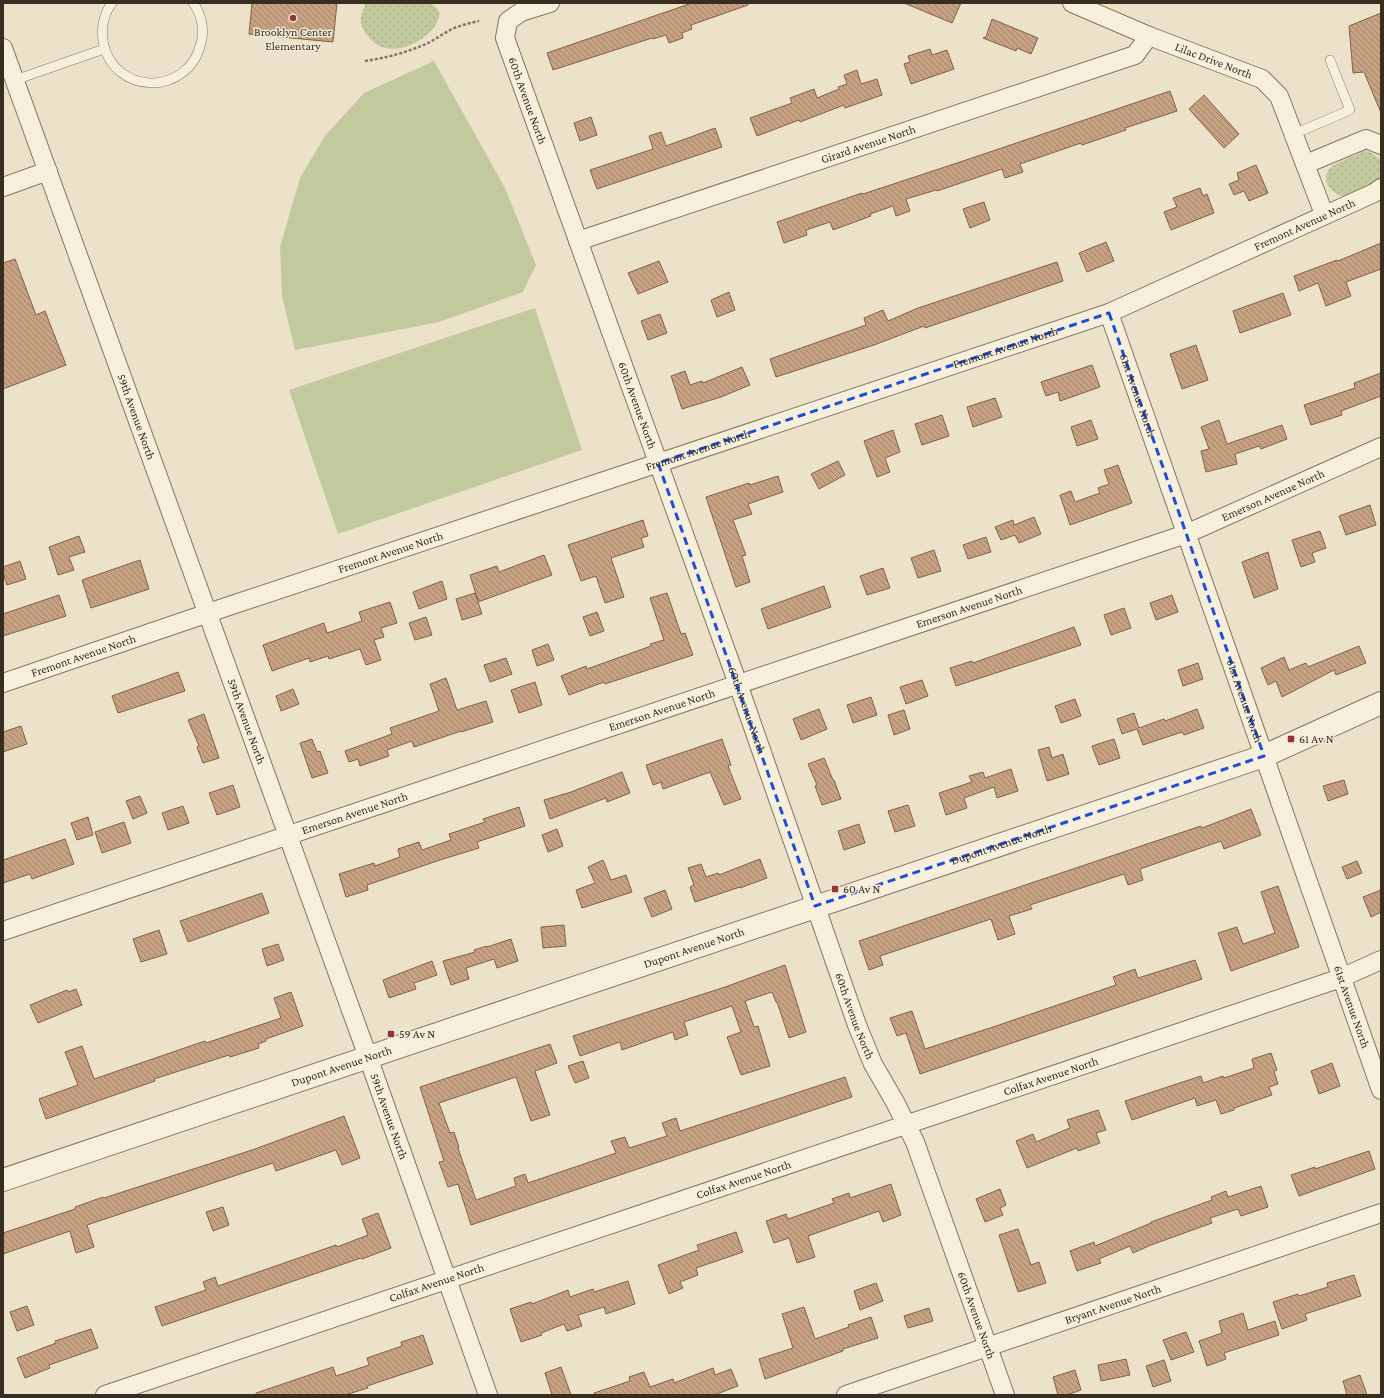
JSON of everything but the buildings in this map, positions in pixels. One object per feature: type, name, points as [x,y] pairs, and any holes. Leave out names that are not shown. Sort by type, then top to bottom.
[{"type":"street","name":"Lilac Drive North","points":[[1072,3],[1149,36],[1262,79],[1279,96],[1324,214]]},
{"type":"street","name":"60th Avenue North","points":[[542,4],[521,12],[508,21],[505,38],[738,684],[857,1025],[871,1057],[907,1125],[1005,1395]]},
{"type":"street","name":"Girard Avenue North","points":[[578,241],[1135,55],[1149,36]]},
{"type":"street","name":"59th Avenue North","points":[[3,49],[368,1057],[488,1395]]},
{"type":"street","points":[[1306,164],[1366,139],[1381,145]]},
{"type":"street","points":[[3,187],[48,171]]},
{"type":"street","name":"Fremont Avenue North","points":[[3,682],[1109,313],[1324,214],[1374,193],[1381,188]]},
{"type":"street","name":"61st Avenue North","points":[[1109,313],[1381,1090]]},
{"type":"street","name":"Emerson Avenue North","points":[[3,931],[1186,534],[1381,447]]},
{"type":"street","name":"Dupont Avenue North","points":[[3,1180],[1264,756],[1381,703]]},
{"type":"street","name":"Colfax Avenue North","points":[[105,1395],[1342,978],[1381,960]]},
{"type":"street","name":"Bryant Avenue North","points":[[846,1395],[1381,1213]]},
{"type":"lane","points":[[112,3],[104,17],[102,33],[104,49],[112,64],[125,76],[141,82],[159,83],[175,78],[189,68],[199,54],[203,37],[201,19],[193,3]]},
{"type":"lane","points":[[15,80],[104,49]]},
{"type":"lane","points":[[1294,134],[1350,110],[1330,60]]},
{"type":"path","points":[[365,61],[402,53],[428,43],[453,29],[479,21]]},
{"type":"highlighted area","points":[[1109,313],[1264,756],[815,906],[658,463]]},
{"type":"green space","points":[[366,3],[431,3],[438,9],[439,17],[435,26],[427,35],[416,42],[403,47],[390,49],[378,45],[363,29],[361,16]]},
{"type":"green space","points":[[434,61],[505,188],[536,265],[523,292],[439,322],[295,350],[282,296],[280,247],[300,178],[325,136],[364,93]]},
{"type":"green space","points":[[1364,151],[1370,152],[1381,160],[1381,181],[1346,197],[1336,194],[1327,183],[1327,173],[1330,168]]},
{"type":"green space","points":[[535,308],[582,450],[338,534],[289,390]]},
{"type":"place","name":"Brooklyn Center Elementary","points":[[293,18]]},
{"type":"place","name":"61 Av N","points":[[1291,739]]},
{"type":"place","name":"60 Av N","points":[[835,889]]},
{"type":"place","name":"59 Av N","points":[[391,1034]]}]
